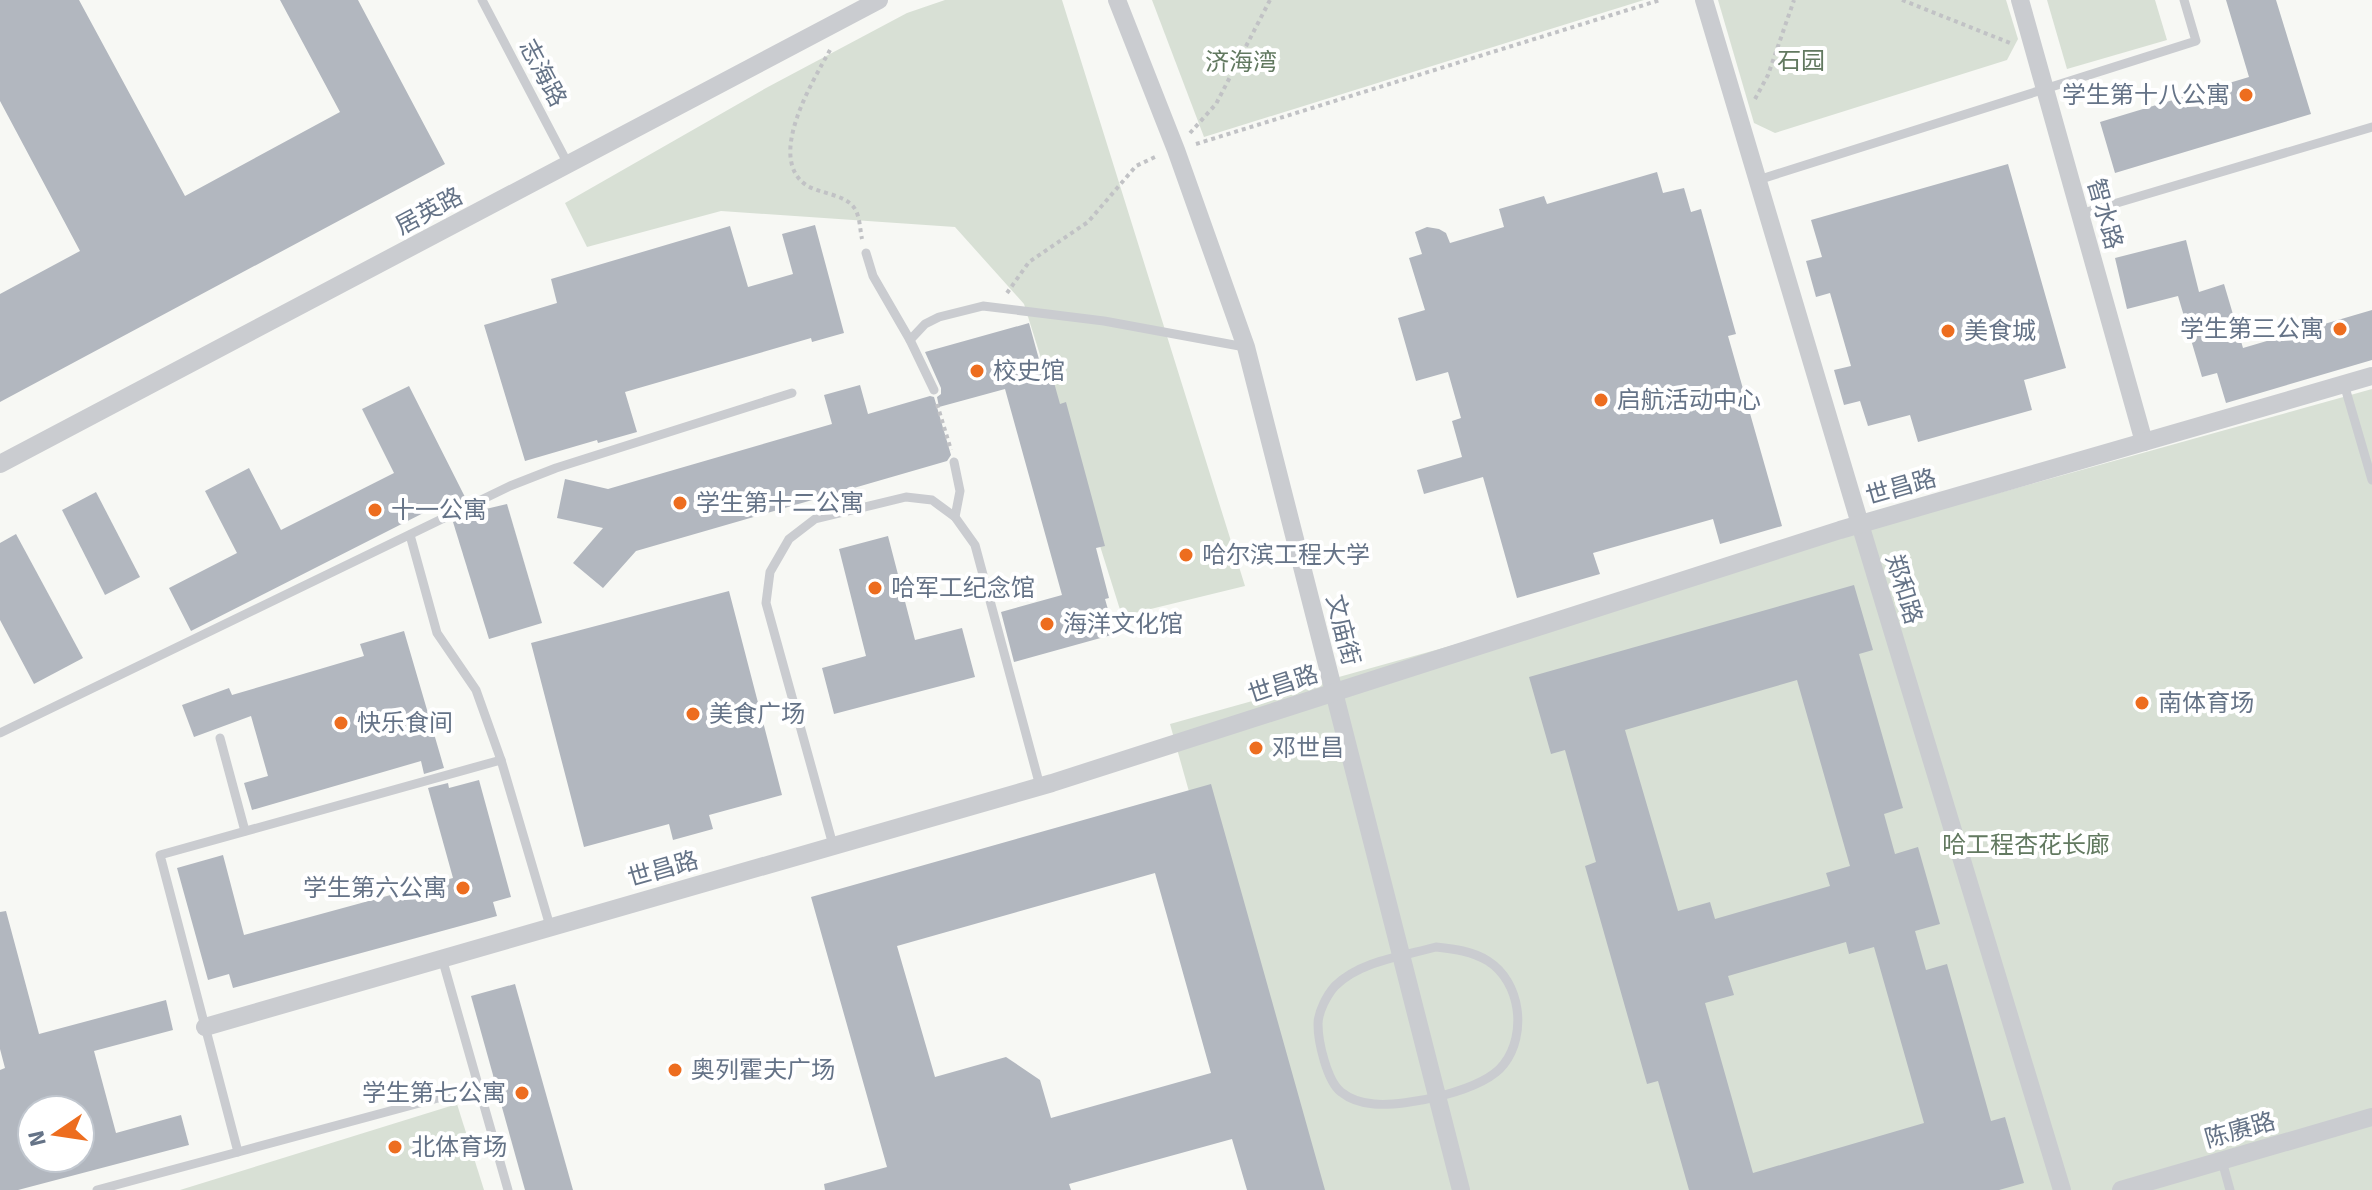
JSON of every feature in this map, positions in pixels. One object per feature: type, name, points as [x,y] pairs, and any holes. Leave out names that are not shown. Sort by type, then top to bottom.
[{"type":"street","name":"居英路","points":[[0,464],[879,0]]},
{"type":"street","name":"文庙街","points":[[1117,0],[1176,150],[1246,347],[1461,1190]]},
{"type":"street","name":"郑和路","points":[[1704,0],[2062,1190]]},
{"type":"street","name":"智水路","points":[[2020,0],[2144,442]]},
{"type":"street","name":"世昌路","points":[[205,1027],[1040,786],[1860,524],[2372,376]]},
{"type":"street","name":"陈赓路","points":[[2121,1190],[2372,1117]]},
{"type":"lane","name":"志海路","points":[[482,0],[568,164]]},
{"type":"lane","points":[[1758,180],[2196,41],[2184,0]]},
{"type":"lane","points":[[2080,214],[2372,127]]},
{"type":"lane","points":[[866,253],[873,276],[910,340],[934,390]]},
{"type":"lane","points":[[910,340],[925,324],[939,317],[983,306],[1104,321],[1246,347]]},
{"type":"lane","points":[[2344,384],[2372,480]]},
{"type":"lane","points":[[0,733],[510,486],[556,468],[792,393]]},
{"type":"lane","points":[[954,462],[960,491],[955,517]]},
{"type":"lane","points":[[833,845],[766,603],[770,572],[789,539],[815,519],[906,497],[932,500],[955,517],[975,545],[1040,786]]},
{"type":"lane","points":[[410,535],[437,633],[476,690],[501,760],[550,926]]},
{"type":"lane","points":[[220,738],[245,831]]},
{"type":"lane","points":[[238,1152],[160,855],[501,760]]},
{"type":"lane","points":[[1436,947],[1463,951],[1488,962],[1504,976],[1515,997],[1518,1023],[1513,1046],[1503,1066],[1469,1087],[1411,1104],[1358,1103],[1339,1091],[1328,1073],[1318,1024],[1322,1007],[1333,988],[1348,974],[1401,956],[1436,947]]},
{"type":"lane","points":[[442,957],[508,1190]]},
{"type":"lane","points":[[97,1190],[479,1087]]},
{"type":"lane","points":[[2222,1161],[2230,1190]]},
{"type":"path","points":[[1176,150],[1216,104],[1270,0]]},
{"type":"path","points":[[1003,307],[1006,295],[1029,262],[1097,215],[1136,166],[1176,150],[1660,0]]},
{"type":"path","points":[[1738,114],[1756,97],[1768,75],[1794,0]]},
{"type":"path","points":[[1902,0],[2035,53]]},
{"type":"path","points":[[847,17],[796,119],[790,140],[791,162],[797,176],[807,186],[849,203],[856,210],[866,253]]},
{"type":"path","points":[[934,390],[954,462]]},
{"type":"green space","points":[[945,0],[1062,0],[1245,586],[1122,616],[1024,304],[955,227],[721,211],[587,247],[565,203],[766,88],[907,13]]},
{"type":"green space","name":"济海湾","points":[[1152,0],[1644,0],[1204,137]]},
{"type":"green space","name":"石园","points":[[1718,0],[2006,0],[2018,39],[2007,60],[1775,133],[1754,123]]},
{"type":"green space","points":[[2047,0],[2155,0],[2167,40],[2067,69]]},
{"type":"green space","name":"哈工程杏花长廊","points":[[2372,389],[2372,1190],[1301,1190],[1170,724]]},
{"type":"green space","name":"北体育场","points":[[457,1104],[484,1190],[180,1190]]},
{"type":"building","points":[[0,0],[79,0],[185,196],[340,112],[280,0],[358,0],[445,164],[0,402],[0,294],[80,251],[0,101]]},
{"type":"building","name":"学生第十八公寓","points":[[2226,0],[2276,0],[2311,114],[2115,173],[2100,122],[2249,77]]},
{"type":"building","name":"美食城","points":[[2008,164],[2066,368],[2024,380],[2032,410],[1918,442],[1910,415],[1868,426],[1860,401],[1844,405],[1834,370],[1851,366],[1830,293],[1816,297],[1806,261],[1822,257],[1811,220]]},
{"type":"building","name":"启航活动中心","points":[[1657,172],[1663,193],[1684,188],[1691,212],[1701,209],[1736,334],[1728,336],[1782,526],[1720,544],[1713,519],[1593,553],[1600,574],[1517,598],[1483,477],[1424,494],[1417,470],[1462,457],[1452,421],[1461,418],[1448,372],[1416,381],[1398,318],[1425,310],[1409,258],[1422,254],[1415,232],[1427,227],[1439,229],[1446,233],[1450,243],[1504,227],[1499,209],[1544,196],[1547,204]]},
{"type":"building","points":[[815,225],[844,333],[812,342],[811,338],[625,392],[637,432],[525,461],[484,325],[557,303],[551,279],[730,226],[748,287],[793,274],[782,234]]},
{"type":"building","name":"学生第三公寓","points":[[2186,240],[2199,292],[2224,284],[2243,348],[2372,310],[2372,360],[2226,403],[2217,373],[2202,377],[2178,296],[2127,309],[2115,258]]},
{"type":"building","points":[[1029,323],[1040,363],[1048,361],[1060,404],[1066,402],[1105,546],[1096,548],[1115,634],[1014,662],[1001,612],[1062,595],[1005,389],[939,407],[937,397],[941,394],[941,388],[925,352]]},
{"type":"building","name":"学生第十二公寓","points":[[860,385],[868,414],[934,397],[951,455],[947,461],[636,551],[603,588],[573,563],[603,528],[557,518],[565,479],[608,489],[832,424],[824,395]]},
{"type":"building","name":"十一公寓","points":[[409,386],[466,499],[449,507],[447,501],[191,631],[169,588],[237,553],[205,491],[249,468],[281,530],[394,473],[362,409]]},
{"type":"building","points":[[96,492],[140,577],[105,595],[62,510]]},
{"type":"building","points":[[507,504],[542,623],[489,639],[453,522],[473,512]]},
{"type":"building","points":[[16,534],[83,658],[34,684],[0,620],[0,543]]},
{"type":"building","name":"哈军工纪念馆","points":[[888,536],[915,640],[962,628],[975,677],[834,714],[822,668],[866,656],[839,549]]},
{"type":"building","points":[[1854,585],[1873,650],[1859,654],[1903,808],[1884,814],[1895,854],[1918,847],[1940,924],[1915,931],[1926,970],[1947,964],[1991,1121],[2005,1117],[2024,1183],[1999,1190],[1689,1190],[1658,1081],[1647,1084],[1585,866],[1596,862],[1565,750],[1551,754],[1529,677]],"holes":[[[1797,680],[1850,866],[1826,873],[1830,886],[1715,919],[1710,902],[1678,911],[1625,730]],[[1846,942],[1849,954],[1874,947],[1924,1123],[1753,1173],[1705,1003],[1734,995],[1728,976]]]},
{"type":"building","name":"美食广场","points":[[729,591],[782,795],[709,815],[713,829],[673,840],[669,824],[584,847],[531,643]]},
{"type":"building","name":"快乐食间","points":[[404,631],[444,768],[424,774],[421,761],[252,810],[244,783],[268,776],[251,716],[194,737],[182,705],[229,688],[232,695],[364,656],[360,644]]},
{"type":"building","name":"学生第六公寓","points":[[479,780],[511,897],[493,902],[497,916],[233,988],[229,974],[208,980],[177,868],[223,855],[244,935],[453,878],[428,788],[448,783],[449,788]]},
{"type":"building","points":[[1211,784],[1325,1190],[1247,1190],[1232,1139],[1069,1184],[1071,1190],[825,1190],[824,1184],[887,1167],[811,897]],"holes":[[[1155,873],[1211,1073],[1051,1118],[1040,1080],[1006,1057],[935,1077],[897,946]]]},
{"type":"building","points":[[6,911],[39,1034],[166,1000],[173,1030],[94,1051],[116,1133],[181,1115],[189,1145],[96,1169],[96,1094],[16,1094],[16,1174],[79,1174],[18,1190],[0,1190],[0,1070],[5,1068],[0,1049],[0,912]]},
{"type":"building","name":"学生第七公寓","points":[[515,984],[573,1190],[525,1190],[471,996]]},
{"type":"place","name":"学生第十八公寓","points":[[2246,95]]},
{"type":"place","name":"学生第三公寓","points":[[2340,329]]},
{"type":"place","name":"美食城","points":[[1948,331]]},
{"type":"place","name":"校史馆","points":[[977,371]]},
{"type":"place","name":"启航活动中心","points":[[1601,400]]},
{"type":"place","name":"学生第十二公寓","points":[[680,503]]},
{"type":"place","name":"十一公寓","points":[[375,510]]},
{"type":"place","name":"哈尔滨工程大学","points":[[1186,555]]},
{"type":"place","name":"哈军工纪念馆","points":[[875,588]]},
{"type":"place","name":"海洋文化馆","points":[[1047,624]]},
{"type":"place","name":"南体育场","points":[[2142,703]]},
{"type":"place","name":"美食广场","points":[[693,714]]},
{"type":"place","name":"快乐食间","points":[[341,723]]},
{"type":"place","name":"邓世昌","points":[[1256,748]]},
{"type":"place","name":"学生第六公寓","points":[[463,888]]},
{"type":"place","name":"奥列霍夫广场","points":[[675,1070]]},
{"type":"place","name":"学生第七公寓","points":[[522,1093]]},
{"type":"place","name":"北体育场","points":[[395,1147]]}]
